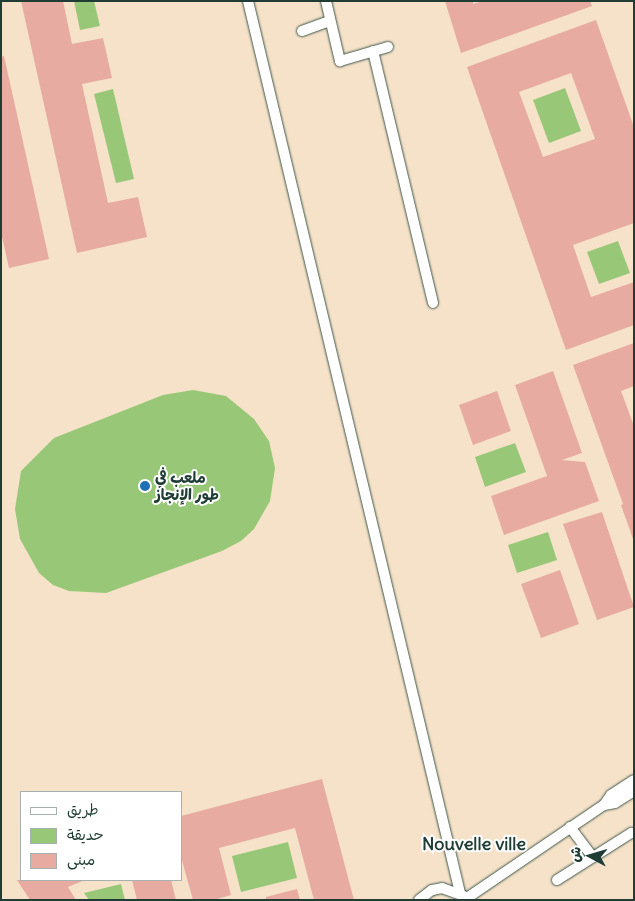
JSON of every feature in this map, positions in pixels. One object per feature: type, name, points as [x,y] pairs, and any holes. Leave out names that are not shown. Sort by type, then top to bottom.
[{"type":"street","points":[[248,1],[465,897]]},
{"type":"street","points":[[326,1],[340,62],[388,47]]},
{"type":"street","points":[[302,31],[330,21]]},
{"type":"street","points":[[373,52],[433,303]]},
{"type":"street","points":[[465,897],[604,805],[611,795],[634,780]]},
{"type":"street","points":[[604,805],[615,803],[634,791]]},
{"type":"street","points":[[570,827],[593,857]]},
{"type":"street","points":[[557,880],[631,833]]},
{"type":"street","points":[[419,900],[432,890],[442,888],[465,897]]},
{"type":"green space","points":[[74,1],[94,1],[100,26],[80,30]]},
{"type":"green space","points":[[565,88],[581,131],[549,143],[533,100]]},
{"type":"green space","points":[[113,89],[134,179],[116,183],[94,94]]},
{"type":"green space","points":[[618,241],[630,273],[599,284],[587,252]]},
{"type":"green space","name":"ملعب في طور الإنجاز","points":[[193,390],[226,396],[254,419],[269,441],[275,468],[270,501],[254,529],[241,541],[222,551],[106,593],[69,591],[53,585],[39,573],[20,539],[15,509],[21,471],[54,438],[163,395]]},
{"type":"green space","points":[[515,443],[526,472],[485,487],[475,457]]},
{"type":"green space","points":[[548,532],[557,560],[517,573],[508,545]]},
{"type":"green space","points":[[288,842],[297,878],[241,892],[232,856]]},
{"type":"green space","points":[[121,884],[125,900],[89,900],[84,893]]},
{"type":"building","points":[[21,1],[63,1],[72,44],[103,38],[112,78],[82,84],[108,203],[138,197],[147,237],[77,253]]},
{"type":"building","points":[[445,1],[473,1],[473,4],[483,1],[590,1],[592,6],[461,53]]},
{"type":"building","points":[[596,20],[634,127],[634,223],[573,245],[591,297],[634,282],[634,325],[566,350],[467,67]],"holes":[[[571,73],[595,139],[543,157],[519,92]]]},
{"type":"building","points":[[4,56],[49,259],[9,268],[1,232],[1,57]]},
{"type":"building","points":[[634,343],[634,386],[621,391],[634,426],[633,539],[621,505],[623,504],[573,365]]},
{"type":"building","points":[[553,371],[582,453],[562,460],[585,462],[599,501],[504,535],[491,496],[547,476],[515,385]]},
{"type":"building","points":[[497,391],[511,431],[473,445],[459,405]]},
{"type":"building","points":[[602,512],[634,607],[597,620],[563,524]]},
{"type":"building","points":[[560,570],[579,624],[541,638],[521,584]]},
{"type":"building","points":[[322,779],[354,900],[314,900],[295,828],[219,848],[231,895],[214,900],[193,900],[182,861],[182,816]]},
{"type":"building","points":[[17,880],[83,881],[68,887],[76,900],[30,900]]},
{"type":"building","points":[[132,881],[171,881],[176,900],[137,900]]},
{"type":"building","points":[[297,889],[300,900],[266,900],[266,897]]},
{"type":"place","name":"ملعب في طور الإنجاز","points":[[145,486]]},
{"type":"district","name":"Nouvelle ville","points":[[474,844]]}]
